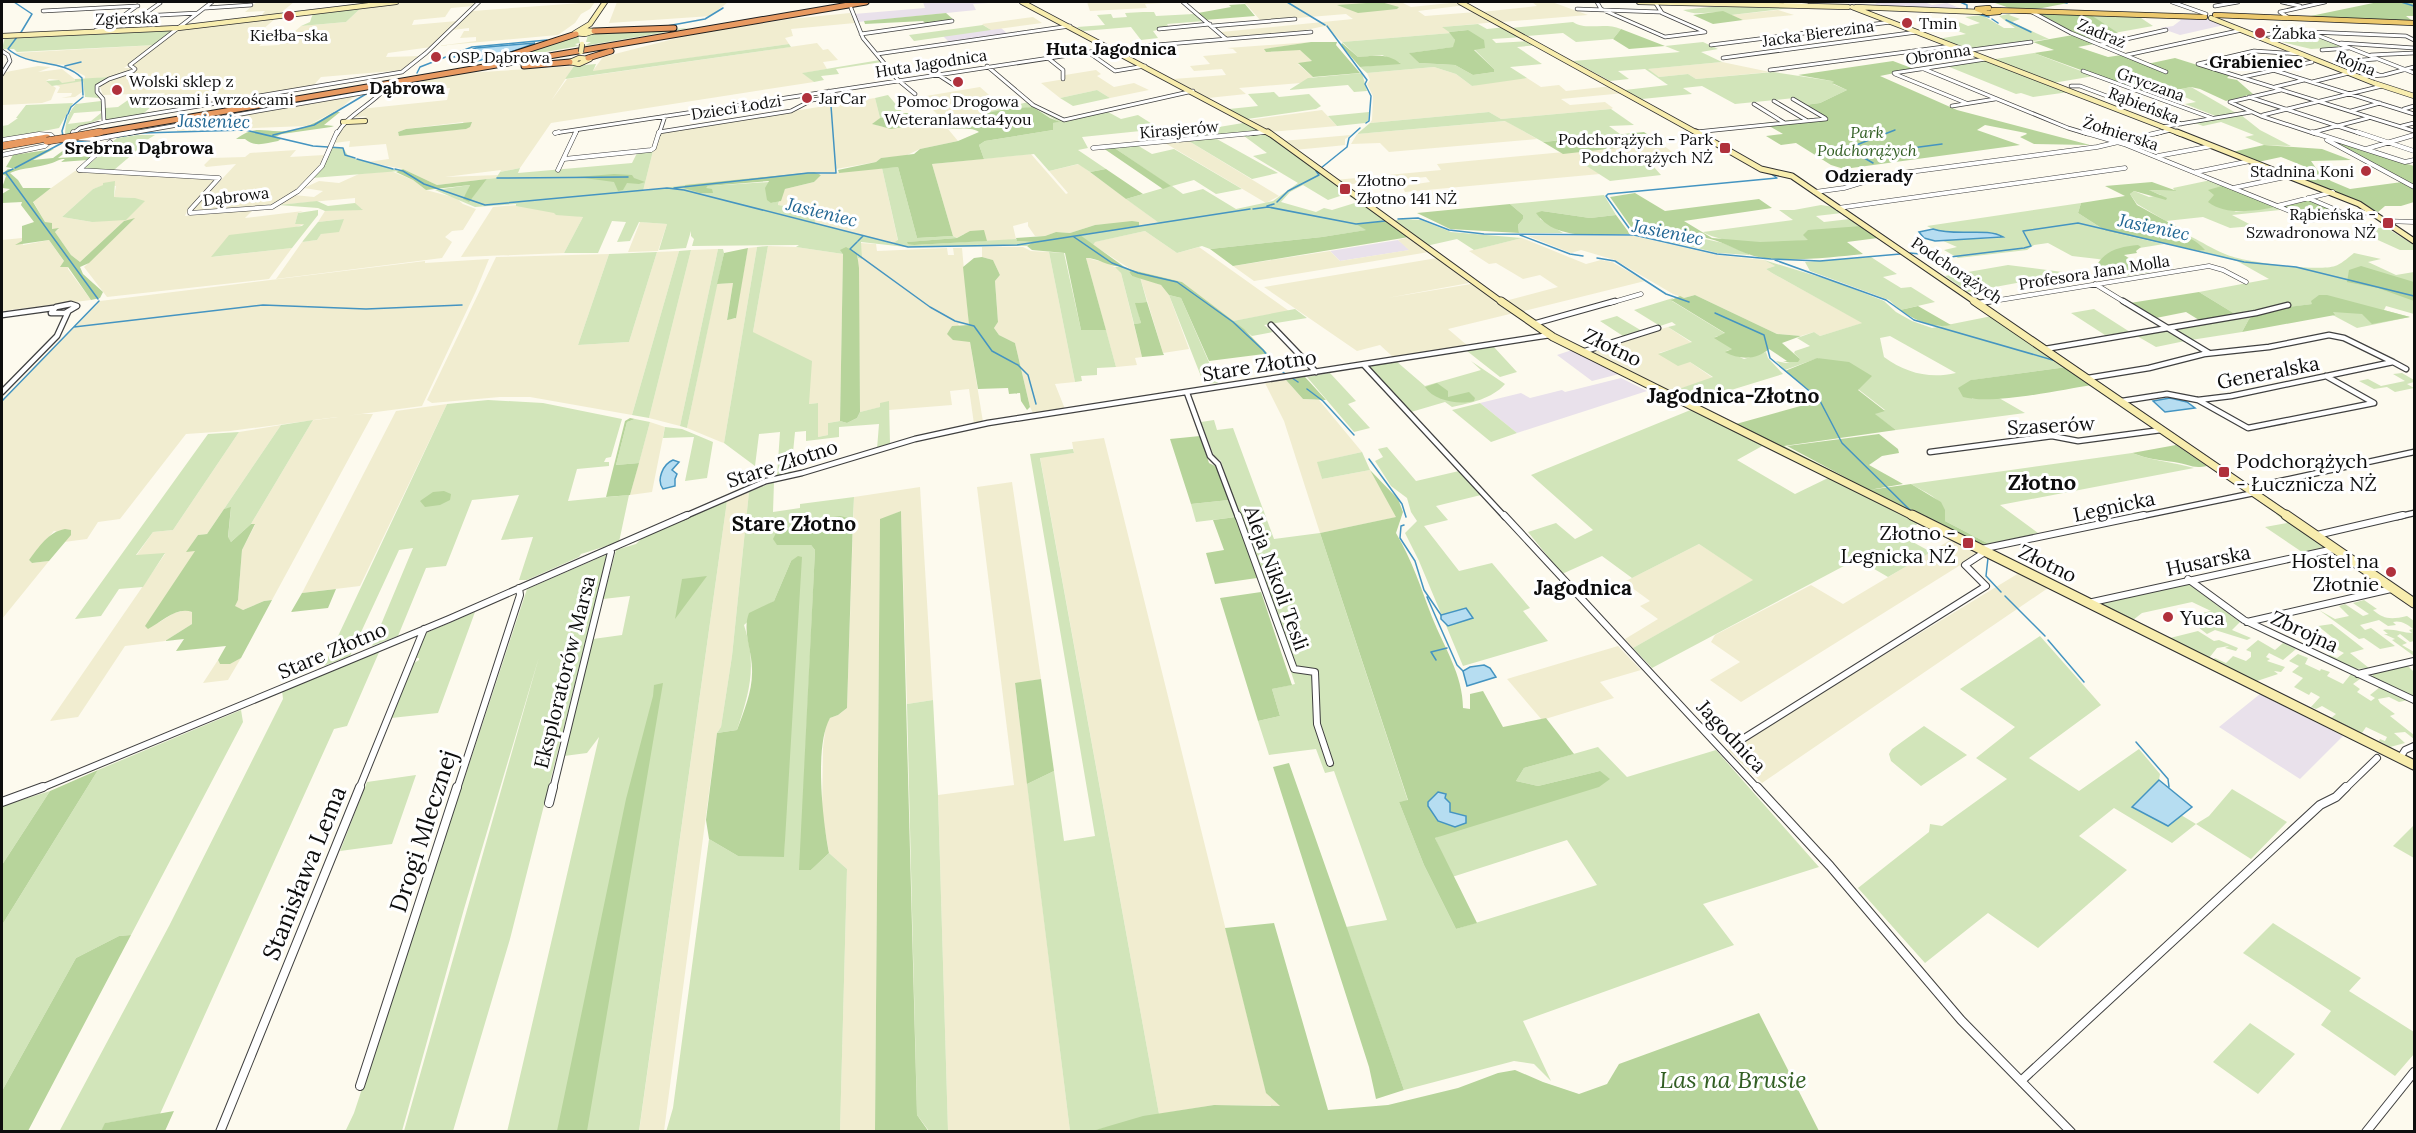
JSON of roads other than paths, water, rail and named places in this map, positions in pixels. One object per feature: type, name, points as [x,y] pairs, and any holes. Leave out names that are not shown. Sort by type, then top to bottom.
[{"type":"highway","points":[[2,148],[851,2]]},
{"type":"highway","points":[[78,134],[866,2]]},
{"type":"highway","points":[[453,69],[585,33],[724,23]]},
{"type":"highway","points":[[582,56],[704,29]]},
{"type":"highway","points":[[429,76],[570,62]]},
{"type":"main road","points":[[1977,7],[2032,12],[2203,15],[2415,23]]},
{"type":"main road","points":[[1977,7],[1992,10]]},
{"type":"street","points":[[104,122],[103,99],[97,92],[97,86],[135,69],[130,65],[212,2]]},
{"type":"street","name":"Zgierska","points":[[2,36],[178,28],[396,2]]},
{"type":"street","points":[[385,89],[96,139],[72,138],[72,133],[76,130],[104,122],[402,72],[479,2]]},
{"type":"street","points":[[582,56],[585,33],[605,2]]},
{"type":"street","name":"Złotno","points":[[1022,2],[1268,132],[1550,335],[1982,552],[2415,765]]},
{"type":"street","points":[[1183,2],[1226,39]]},
{"type":"street","name":"Podchorążych","points":[[1460,2],[1761,170],[1786,173],[2415,603]]},
{"type":"street","points":[[1577,9],[1604,10],[1660,12],[1705,32],[1663,36],[1604,10],[1597,2]]},
{"type":"street","points":[[1639,2],[1963,10],[1977,7]]},
{"type":"street","points":[[1655,2],[1660,12]]},
{"type":"street","points":[[1785,5],[1807,2]]},
{"type":"street","points":[[1837,2],[1851,6]]},
{"type":"street","points":[[2174,2],[2183,2]]},
{"type":"street","points":[[2174,2],[2203,15]]},
{"type":"street","points":[[2215,6],[2238,2]]},
{"type":"street","points":[[2282,2],[2301,6]]},
{"type":"street","points":[[2292,20],[2280,12],[2325,2]]},
{"type":"street","points":[[142,16],[160,3]]},
{"type":"street","points":[[43,12],[139,5],[104,29],[68,31]]},
{"type":"street","points":[[204,8],[251,5]]},
{"type":"street","name":"Rąbieńska","points":[[1851,6],[2334,192],[2415,240]]},
{"type":"street","points":[[851,8],[861,34],[898,80],[915,94]]},
{"type":"street","name":"Zadraż","points":[[2032,12],[2061,28],[2166,72]]},
{"type":"street","points":[[122,17],[198,13]]},
{"type":"street","name":"Rojna","points":[[2216,17],[2349,74],[2415,96]]},
{"type":"street","points":[[1159,29],[1295,19]]},
{"type":"street","points":[[861,34],[952,21]]},
{"type":"street","points":[[1711,45],[1891,22]]},
{"type":"street","points":[[877,54],[1070,26]]},
{"type":"street","points":[[2100,45],[2166,30]]},
{"type":"street","points":[[2125,56],[2242,30]]},
{"type":"street","name":"Huta Jagodnica","points":[[555,133],[1111,48],[1311,32]]},
{"type":"street","name":"Jacka Bierezina","points":[[1723,58],[1917,32]]},
{"type":"street","points":[[2255,35],[2310,32],[2415,38]]},
{"type":"street","points":[[2310,32],[2415,73]]},
{"type":"street","points":[[1964,51],[2031,42]]},
{"type":"street","points":[[2336,42],[2415,48]]},
{"type":"street","points":[[1770,70],[1951,45]]},
{"type":"street","points":[[2322,50],[2350,48]]},
{"type":"street","points":[[2,51],[10,61],[2,74]]},
{"type":"street","points":[[2301,54],[2253,51],[2199,64],[2415,133]]},
{"type":"street","points":[[1088,52],[1114,71],[1145,66]]},
{"type":"street","points":[[2370,56],[2415,53]]},
{"type":"street","points":[[570,62],[582,56]]},
{"type":"street","points":[[570,62],[583,63],[590,60],[582,56]]},
{"type":"street","points":[[1048,58],[1063,70],[1063,79]]},
{"type":"street","name":"Obronna","points":[[1966,103],[1894,73],[1986,59]]},
{"type":"street","points":[[2379,59],[2348,61],[2380,75]]},
{"type":"street","points":[[2241,77],[2312,62]]},
{"type":"street","points":[[987,66],[1030,102],[1053,117],[1065,120],[1193,91]]},
{"type":"street","points":[[2358,77],[2380,75],[2415,67]]},
{"type":"street","name":"Żołnierska","points":[[1924,69],[2068,128],[2117,141],[2312,220],[2342,212]]},
{"type":"street","points":[[2273,70],[2415,114]]},
{"type":"street","name":"Gryczana","points":[[2083,71],[2211,118]]},
{"type":"street","points":[[937,74],[954,85]]},
{"type":"street","points":[[2311,82],[2349,74]]},
{"type":"street","points":[[2274,87],[2305,80]]},
{"type":"street","points":[[2071,86],[2080,86],[2181,124]]},
{"type":"street","points":[[2261,116],[2382,86]]},
{"type":"street","name":"Dąbrowa","points":[[110,142],[79,170],[219,178],[190,210],[190,213],[272,207],[305,186],[322,166],[343,122],[378,97],[385,89]]},
{"type":"street","points":[[2281,90],[2230,102],[2261,116],[2405,162],[2415,160]]},
{"type":"street","name":"Dzieci Łodzi","points":[[659,132],[791,111],[812,100],[838,96],[829,91]]},
{"type":"street","points":[[2249,97],[2415,151]]},
{"type":"street","points":[[1952,106],[1996,98]]},
{"type":"street","points":[[1696,132],[1826,119],[1793,99]]},
{"type":"street","points":[[1774,101],[1806,121]]},
{"type":"street","points":[[2350,111],[2381,103]]},
{"type":"street","points":[[1754,104],[1784,123]]},
{"type":"street","points":[[2402,110],[2415,106]]},
{"type":"street","points":[[2162,127],[2253,112]]},
{"type":"street","points":[[564,159],[651,150],[654,148],[665,116]]},
{"type":"street","points":[[2312,132],[2369,117]]},
{"type":"street","points":[[343,122],[365,121]]},
{"type":"street","points":[[2399,127],[2415,123]]},
{"type":"street","points":[[558,170],[577,130]]},
{"type":"street","points":[[1815,192],[1844,188],[1891,174],[2097,147],[2171,130]]},
{"type":"street","name":"Kirasjerów","points":[[1093,148],[1268,132]]},
{"type":"street","points":[[2365,149],[2415,133]]},
{"type":"street","points":[[2,140],[43,134],[54,138],[51,143],[40,148],[2,155]]},
{"type":"street","points":[[2325,136],[2337,146],[2415,188]]},
{"type":"street","points":[[2156,157],[2212,146]]},
{"type":"street","points":[[2194,172],[2250,160]]},
{"type":"street","points":[[1838,208],[2125,168]]},
{"type":"street","points":[[2233,188],[2290,176]]},
{"type":"street","points":[[2277,207],[2334,192]]},
{"type":"street","points":[[2308,198],[2342,212],[2372,213]]},
{"type":"street","points":[[2385,221],[2415,222]]},
{"type":"street","name":"Profesora Jana Molla","points":[[1979,303],[2209,266],[2223,270],[2246,282]]},
{"type":"street","points":[[2095,284],[2209,353]]},
{"type":"street","points":[[1533,324],[1641,294]]},
{"type":"street","points":[[2,315],[68,304],[76,305],[74,309],[61,315],[36,311]]},
{"type":"street","points":[[2045,349],[2283,308],[2288,305]]},
{"type":"street","points":[[51,312],[56,307]]},
{"type":"street","points":[[2,392],[61,332],[61,315]]},
{"type":"street","points":[[1271,325],[1316,372]]},
{"type":"street","points":[[1582,352],[1658,328]]},
{"type":"street","name":"Stare Złotno","points":[[2,802],[64,780],[424,629],[761,483],[902,443],[988,423],[1550,335]]},
{"type":"street","points":[[2088,378],[2209,353],[2269,347],[2330,335],[2344,338],[2406,369]]},
{"type":"street","name":"Generalska","points":[[2122,401],[2167,394],[2198,400],[2231,396],[2392,362]]},
{"type":"street","name":"Jagodnica","points":[[1365,365],[1830,866],[1961,1020],[2071,1131]]},
{"type":"street","points":[[2198,400],[2248,428],[2374,403],[2326,376]]},
{"type":"street","name":"Aleja Nikoli Tesli","points":[[1187,393],[1210,456],[1218,464],[1222,473],[1294,669],[1315,672],[1317,724],[1330,763]]},
{"type":"street","name":"Szaserów","points":[[1930,452],[2052,436],[2079,441],[2162,430]]},
{"type":"street","name":"Legnicka","points":[[1982,552],[2415,452]]},
{"type":"street","points":[[2316,536],[2415,513]]},
{"type":"street","name":"Husarska","points":[[2088,603],[2335,548]]},
{"type":"street","name":"Eksploratorów Marsa","points":[[549,803],[609,562],[611,552],[609,549]]},
{"type":"street","points":[[1732,745],[1986,586],[1983,579],[1969,572],[1965,565],[1982,552]]},
{"type":"street","name":"Zbrojna","points":[[2188,579],[2247,622],[2415,700]]},
{"type":"street","name":"Drogi Mlecznej","points":[[360,1086],[520,595],[519,588]]},
{"type":"street","points":[[2247,622],[2393,588]]},
{"type":"street","name":"Stanisława Lema","points":[[220,1131],[424,629]]},
{"type":"street","points":[[2358,674],[2415,661]]},
{"type":"street","points":[[2400,758],[2405,750],[2415,747]]},
{"type":"street","points":[[2022,1080],[2320,805],[2336,797],[2378,758]]},
{"type":"street","points":[[2366,1131],[2415,1072]]},
{"type":"water","points":[[535,43],[481,60],[453,62],[474,56],[453,57],[476,48]]},
{"type":"water","points":[[1933,229],[1988,233],[2003,237],[1935,241],[1924,238],[1919,232]]},
{"type":"water","points":[[2170,398],[2187,402],[2195,408],[2165,412],[2153,401]]},
{"type":"water","points":[[673,460],[679,462],[672,470],[677,474],[675,486],[663,489],[660,477],[666,465]]},
{"type":"water","points":[[1466,608],[1473,618],[1448,626],[1441,619],[1441,615]]},
{"type":"water","points":[[1484,665],[1490,668],[1496,677],[1467,686],[1463,671],[1470,667]]},
{"type":"water","points":[[2159,780],[2192,807],[2168,826],[2132,807]]},
{"type":"water","points":[[1438,792],[1446,794],[1445,798],[1450,803],[1450,812],[1466,816],[1466,823],[1455,827],[1438,821],[1428,806],[1428,802]]},
{"type":"waterway","name":"Jasieniec","points":[[14,2],[32,14],[20,34]]},
{"type":"waterway","points":[[1287,2],[1325,25]]},
{"type":"waterway","points":[[1960,2],[1967,5],[1967,9]]},
{"type":"waterway","points":[[2063,2],[2067,3]]},
{"type":"waterway","points":[[2401,2],[2414,6]]},
{"type":"waterway","points":[[667,26],[705,19],[723,8]]},
{"type":"waterway","points":[[1978,14],[1989,17]]},
{"type":"waterway","points":[[1992,19],[1998,23]]},
{"type":"waterway","points":[[2006,20],[2031,32]]},
{"type":"waterway","points":[[1327,26],[1367,80],[1365,84],[1371,96],[1369,121],[1366,123]]},
{"type":"waterway","name":"Jasieniec","points":[[17,37],[8,49],[17,55],[65,68],[82,78]]},
{"type":"waterway","points":[[459,52],[472,47],[547,40]]},
{"type":"waterway","points":[[417,73],[420,67],[456,53]]},
{"type":"waterway","points":[[65,66],[81,62]]},
{"type":"waterway","name":"Jasieniec","points":[[82,79],[83,95]]},
{"type":"waterway","points":[[388,90],[409,86],[420,80]]},
{"type":"waterway","points":[[273,135],[314,125],[366,94]]},
{"type":"waterway","name":"Jasieniec","points":[[68,114],[71,107],[83,97]]},
{"type":"waterway","points":[[674,188],[808,173],[836,173],[831,106]]},
{"type":"waterway","name":"Jasieniec","points":[[63,136],[62,131],[67,115]]},
{"type":"waterway","points":[[1321,168],[1347,147],[1349,138],[1360,128]]},
{"type":"waterway","name":"Jasieniec","points":[[117,137],[142,133],[245,130],[313,146],[343,148],[345,155],[355,158]]},
{"type":"waterway","points":[[1857,154],[1846,149],[1895,130]]},
{"type":"waterway","name":"Jasieniec","points":[[63,141],[63,143],[95,140]]},
{"type":"waterway","points":[[15,168],[62,143]]},
{"type":"waterway","points":[[1873,163],[1859,155],[1942,144]]},
{"type":"waterway","name":"Jasieniec","points":[[357,159],[393,169]]},
{"type":"waterway","points":[[2,174],[13,169]]},
{"type":"waterway","name":"Jasieniec","points":[[395,169],[403,171],[424,184],[485,205],[667,188],[684,190],[908,247],[1017,245],[1250,209]]},
{"type":"waterway","points":[[1277,202],[1288,191],[1319,175],[1316,171]]},
{"type":"waterway","points":[[6,173],[98,299]]},
{"type":"waterway","points":[[1634,235],[1606,196],[1608,194],[1777,178],[1770,173]]},
{"type":"waterway","points":[[497,178],[628,177]]},
{"type":"waterway","name":"Jasieniec","points":[[1267,206],[1274,204]]},
{"type":"waterway","name":"Jasieniec","points":[[1253,209],[1268,207],[1356,224],[1385,221]]},
{"type":"waterway","name":"Jasieniec","points":[[1398,219],[1418,218],[1449,230],[1484,234],[1634,235]]},
{"type":"waterway","name":"Jasieniec","points":[[1910,253],[1950,257],[2024,248],[2031,246],[2023,231],[2078,223],[2244,262],[2296,267],[2414,296]]},
{"type":"waterway","points":[[1520,235],[1570,254],[1583,256]]},
{"type":"waterway","name":"Jasieniec","points":[[1634,235],[1717,254],[1771,259],[1820,261],[1900,254]]},
{"type":"waterway","name":"Jasieniec","points":[[858,241],[863,236]]},
{"type":"waterway","points":[[1074,237],[1112,263],[1138,273],[1177,282],[1233,322],[1263,350],[1276,367],[1287,375]]},
{"type":"waterway","points":[[857,242],[850,249],[930,307],[955,321],[974,326],[992,351],[1018,365],[1028,375],[1036,404]]},
{"type":"waterway","points":[[1597,258],[1615,261],[1666,294],[1689,302]]},
{"type":"waterway","points":[[1775,260],[1886,300],[1914,320],[2056,361]]},
{"type":"waterway","points":[[2,401],[99,301]]},
{"type":"waterway","points":[[74,327],[263,305],[366,309],[462,305]]},
{"type":"waterway","points":[[1715,313],[1764,335],[1770,358],[1819,399],[1842,443],[1912,512]]},
{"type":"waterway","points":[[1292,378],[1298,382]]},
{"type":"waterway","points":[[1307,389],[1323,401],[1354,435]]},
{"type":"waterway","points":[[1369,459],[1402,504],[1406,517]]},
{"type":"waterway","points":[[1404,525],[1401,526],[1400,538],[1415,561],[1424,590],[1441,615]]},
{"type":"waterway","points":[[1988,558],[1986,576],[2001,592]]},
{"type":"waterway","points":[[2005,596],[2045,636]]},
{"type":"waterway","points":[[1427,597],[1457,665],[1463,671]]},
{"type":"waterway","points":[[2048,640],[2084,682]]},
{"type":"waterway","points":[[1436,660],[1431,652],[1447,648]]},
{"type":"waterway","points":[[2136,742],[2168,779],[2169,787]]},
{"type":"place","name":"Kiełba-ska","points":[[289,16]]},
{"type":"place","name":"Tmin","points":[[1907,23]]},
{"type":"place","name":"Żabka","points":[[2260,33]]},
{"type":"place","name":"OSP Dąbrowa","points":[[436,57]]},
{"type":"place","name":"Pomoc Drogowa Weteranlaweta4you","points":[[958,82]]},
{"type":"place","name":"Wolski sklep z wrzosami i wrzoścami","points":[[117,90]]},
{"type":"place","name":"JarCar","points":[[807,98]]},
{"type":"place","name":"Podchorążych - Park Podchorążych NŻ","points":[[1725,148]]},
{"type":"place","name":"Stadnina Koni","points":[[2366,171]]},
{"type":"place","name":"Złotno - Złotno 141 NŻ","points":[[1345,189]]},
{"type":"place","name":"Rąbieńska - Szwadronowa NŻ","points":[[2388,223]]},
{"type":"place","name":"Podchorążych - Łucznicza NŻ","points":[[2224,472]]},
{"type":"place","name":"Złotno - Legnicka NŻ","points":[[1968,543]]},
{"type":"place","name":"Hostel na Złotnie","points":[[2391,572]]},
{"type":"place","name":"Yuca","points":[[2168,617]]},
{"type":"district","name":"Huta Jagodnica","points":[[1111,48]]},
{"type":"district","name":"Grabieniec","points":[[2256,61]]},
{"type":"district","name":"Dąbrowa","points":[[407,87]]},
{"type":"district","name":"Srebrna Dąbrowa","points":[[139,147]]},
{"type":"district","name":"Odzierady","points":[[1869,175]]},
{"type":"district","name":"Jagodnica-Złotno","points":[[1733,395]]},
{"type":"district","name":"Złotno","points":[[2042,482]]},
{"type":"district","name":"Stare Złotno","points":[[794,523]]},
{"type":"district","name":"Jagodnica","points":[[1583,587]]},
{"type":"park label","name":"Park Podchorążych","points":[[1867,141]]},
{"type":"park label","name":"Las na Brusie","points":[[1733,1079]]}]
